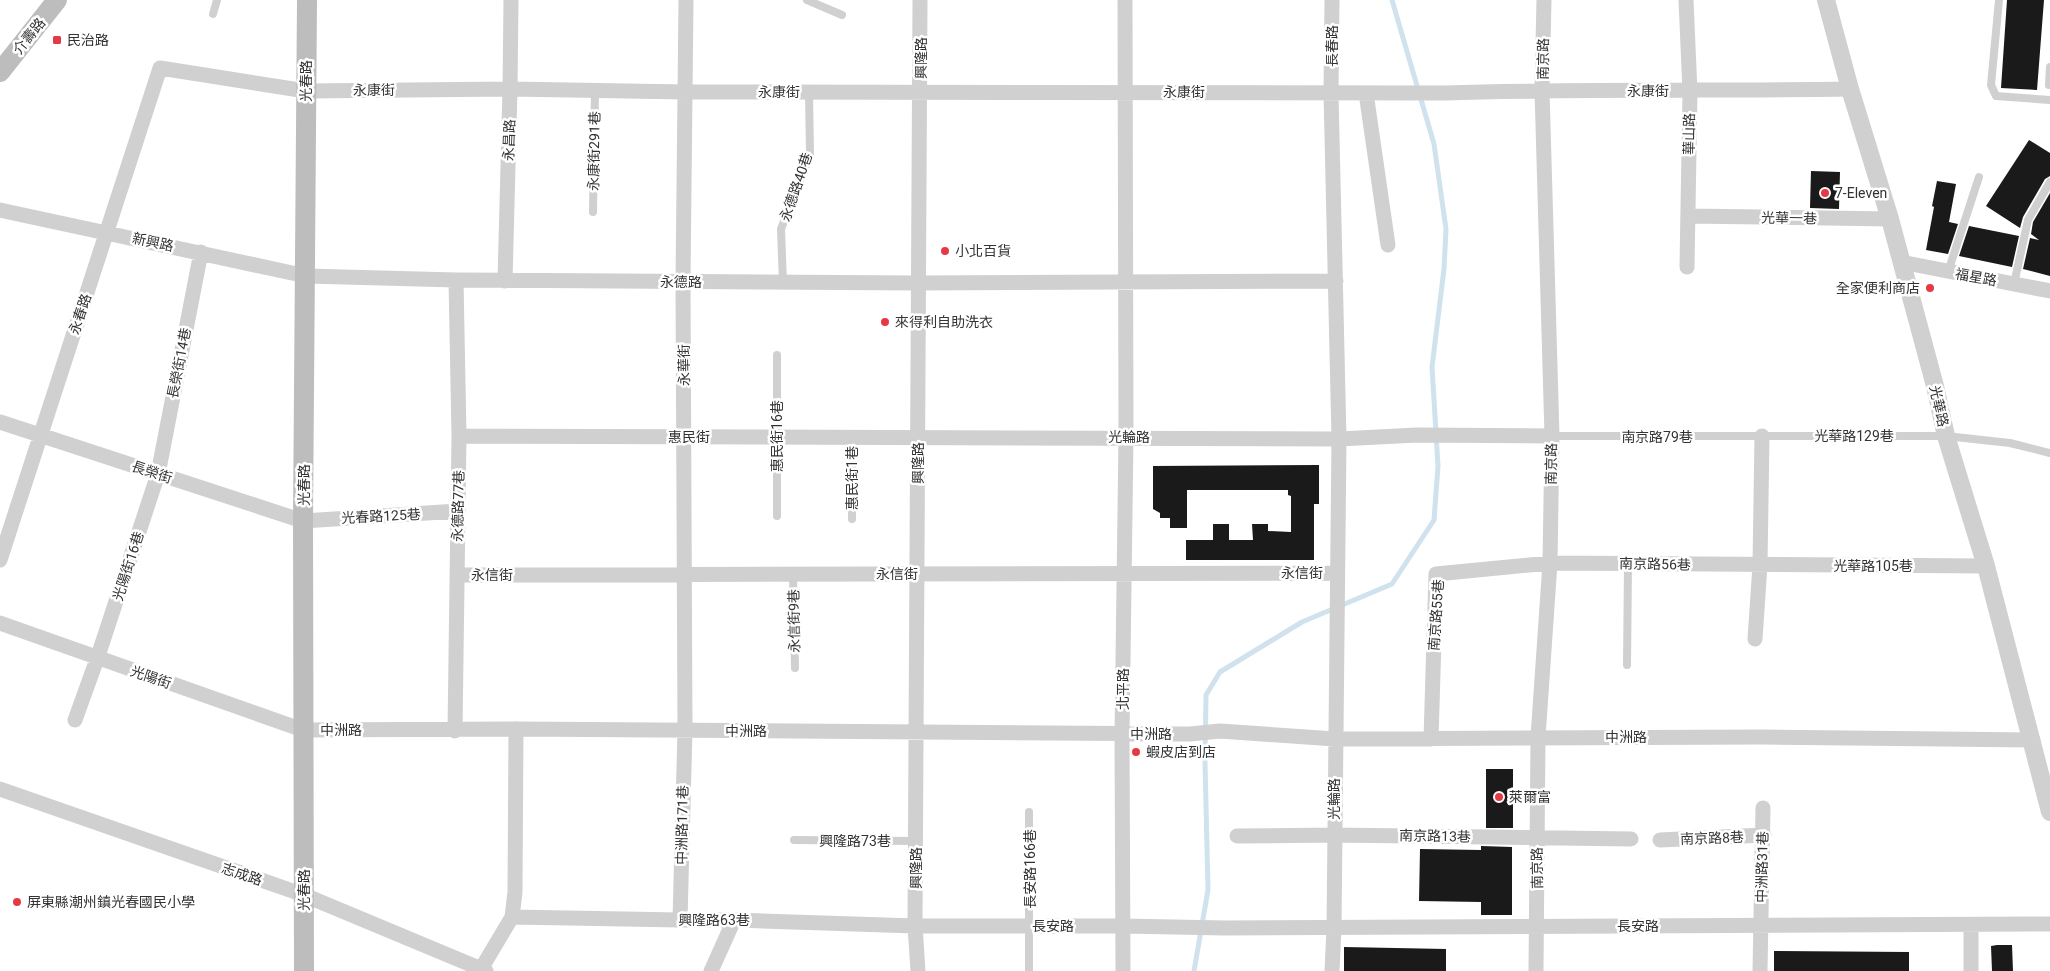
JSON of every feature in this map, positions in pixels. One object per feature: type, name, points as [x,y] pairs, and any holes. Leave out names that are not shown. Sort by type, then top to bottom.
[{"type":"main road","name":"介壽路","points":[[0,72],[57,0]]},
{"type":"main road","name":"光春路","points":[[304,971],[303,730],[307,0]]},
{"type":"street","name":"永昌路","points":[[505,281],[511,0]]},
{"type":"street","name":"永華街","points":[[685,730],[683,282],[686,0]]},
{"type":"street","name":"興隆路","points":[[918,971],[916,926],[916,732],[919,437],[918,283],[921,92],[920,0]]},
{"type":"street","name":"北平路","points":[[1124,971],[1122,734],[1126,437],[1125,0]]},
{"type":"street","name":"長春路","points":[[1332,0],[1331,92],[1339,439]]},
{"type":"street","name":"南京路","points":[[1536,971],[1538,927],[1538,737],[1550,563],[1552,436],[1542,90],[1544,0]]},
{"type":"street","name":"華山路","points":[[1686,0],[1690,92],[1686,267]]},
{"type":"street","name":"光華路","points":[[1826,0],[1850,89],[1890,219],[1935,386],[1946,436],[1986,566],[2033,740],[2050,812]]},
{"type":"street","name":"永康街","points":[[160,68],[306,91],[510,89],[686,92],[1445,93],[1542,90],[1690,92],[1850,89]]},
{"type":"street","name":"永春路","points":[[0,560],[160,68]]},
{"type":"street","points":[[1366,93],[1388,245]]},
{"type":"street","name":"新興路","points":[[0,210],[306,276]]},
{"type":"street","name":"光華一巷","points":[[1688,216],[1890,219]]},
{"type":"street","name":"長榮街14巷","points":[[158,474],[201,252]]},
{"type":"street","name":"福星路","points":[[1901,262],[2050,291]]},
{"type":"street","name":"永德路","points":[[306,276],[505,281],[783,283],[1336,281]]},
{"type":"street","name":"永德路77巷","points":[[455,731],[459,436],[456,280]]},
{"type":"street","name":"長榮街","points":[[0,422],[304,521]]},
{"type":"street","name":"光輪路","points":[[919,437],[1339,439],[1417,435],[1552,436]]},
{"type":"street","name":"惠民街","points":[[459,436],[919,437]]},
{"type":"street","points":[[1756,639],[1760,565],[1762,436]]},
{"type":"street","points":[[1337,578],[1339,439]]},
{"type":"street","name":"光陽街16巷","points":[[75,720],[98,658],[158,474]]},
{"type":"street","name":"光春路125巷","points":[[304,521],[458,512]]},
{"type":"street","name":"南京路56巷","points":[[1550,563],[1760,565]]},
{"type":"street","name":"南京路55巷","points":[[1431,739],[1436,574],[1550,563]]},
{"type":"street","name":"光華路105巷","points":[[1760,565],[1986,566]]},
{"type":"street","name":"永信街","points":[[457,575],[1123,573],[1337,578]]},
{"type":"street","name":"光輪路","points":[[1332,971],[1337,578]]},
{"type":"street","name":"光陽街","points":[[0,623],[303,730]]},
{"type":"street","name":"中洲路","points":[[303,730],[455,731],[516,729],[1122,734],[1190,734],[1220,731],[1335,739],[1762,737],[2033,740]]},
{"type":"street","name":"志成路","points":[[0,789],[304,895],[478,969],[512,917],[515,892],[516,729]]},
{"type":"street","name":"中洲路171巷","points":[[680,920],[685,730]]},
{"type":"street","name":"中洲路31巷","points":[[1760,971],[1764,836],[1763,808]]},
{"type":"street","name":"南京路13巷","points":[[1237,836],[1334,835],[1537,838]]},
{"type":"street","name":"南京路8巷","points":[[1660,840],[1764,836]]},
{"type":"street","points":[[1537,838],[1631,839]]},
{"type":"street","name":"興隆路63巷","points":[[512,917],[734,920],[916,926]]},
{"type":"street","points":[[711,971],[734,920]]},
{"type":"street","points":[[1971,924],[1971,971]]},
{"type":"street","name":"長安路","points":[[916,926],[1334,928],[2050,924]]},
{"type":"lane","points":[[213,14],[217,0]]},
{"type":"lane","points":[[807,0],[842,15]]},
{"type":"lane","points":[[1999,0],[1991,85],[1996,96],[2050,100]]},
{"type":"lane","points":[[2049,85],[2050,67]]},
{"type":"lane","name":"永康街291巷","points":[[593,212],[595,90]]},
{"type":"lane","name":"永德路40巷","points":[[783,283],[781,229],[810,155],[809,92]]},
{"type":"lane","points":[[1948,272],[1980,176]]},
{"type":"lane","points":[[2014,284],[2028,220],[2050,182]]},
{"type":"lane","name":"惠民街16巷","points":[[777,355],[777,516]]},
{"type":"lane","name":"南京路79巷","points":[[1552,436],[1762,436]]},
{"type":"lane","name":"光華路129巷","points":[[1762,436],[1946,436],[2010,443],[2050,453]]},
{"type":"lane","name":"惠民街1巷","points":[[852,437],[852,519]]},
{"type":"lane","points":[[1627,665],[1628,564]]},
{"type":"lane","name":"永信街9巷","points":[[793,574],[795,668]]},
{"type":"lane","name":"長安路166巷","points":[[1029,812],[1029,971]]},
{"type":"lane","name":"興隆路73巷","points":[[794,840],[916,841]]},
{"type":"building","points":[[2007,0],[2044,0],[2037,90],[2001,88]]},
{"type":"building","points":[[2029,140],[2050,153],[2050,176],[2045,179],[2023,217],[2020,228],[1986,206]]},
{"type":"building","name":"7-Eleven","points":[[1811,171],[1840,172],[1839,209],[1810,208]]},
{"type":"building","points":[[1937,181],[1956,184],[1949,222],[1958,224],[1948,254],[1926,250]]},
{"type":"building","points":[[2050,193],[2050,276],[2023,269],[2030,238],[2039,240],[2031,234],[2033,222]]},
{"type":"building","points":[[1969,226],[2019,236],[2012,267],[1959,256]]},
{"type":"building","points":[[1319,465],[1319,504],[1314,504],[1314,560],[1186,560],[1186,540],[1213,540],[1213,524],[1229,524],[1229,540],[1253,540],[1252,524],[1268,524],[1268,531],[1291,532],[1291,496],[1288,495],[1288,490],[1187,490],[1187,528],[1170,528],[1170,518],[1160,518],[1160,513],[1153,509],[1153,466]]},
{"type":"building","name":"萊爾富","points":[[1486,769],[1513,769],[1513,828],[1486,828]]},
{"type":"building","points":[[1481,846],[1512,847],[1512,915],[1481,915],[1481,902],[1419,901],[1420,849],[1481,850]]},
{"type":"building","points":[[2012,945],[2013,971],[1992,971],[1991,946]]},
{"type":"building","points":[[1344,947],[1446,949],[1446,971],[1344,971]]},
{"type":"building","points":[[1774,951],[1909,952],[1909,971],[1774,971]]},
{"type":"waterway","points":[[1194,971],[1208,890],[1205,762],[1206,695],[1220,672],[1302,622],[1392,584],[1434,520],[1438,466],[1432,367],[1444,269],[1446,229],[1434,144],[1392,0]]},
{"type":"place","name":"民治路","points":[[57,40]]},
{"type":"place","name":"7-Eleven","points":[[1825,193]]},
{"type":"place","name":"小北百貨","points":[[945,251]]},
{"type":"place","name":"全家便利商店","points":[[1930,288]]},
{"type":"place","name":"來得利自助洗衣","points":[[885,322]]},
{"type":"place","name":"蝦皮店到店","points":[[1136,752]]},
{"type":"place","name":"萊爾富","points":[[1499,797]]},
{"type":"place","name":"屏東縣潮州鎮光春國民小學","points":[[17,902]]}]
